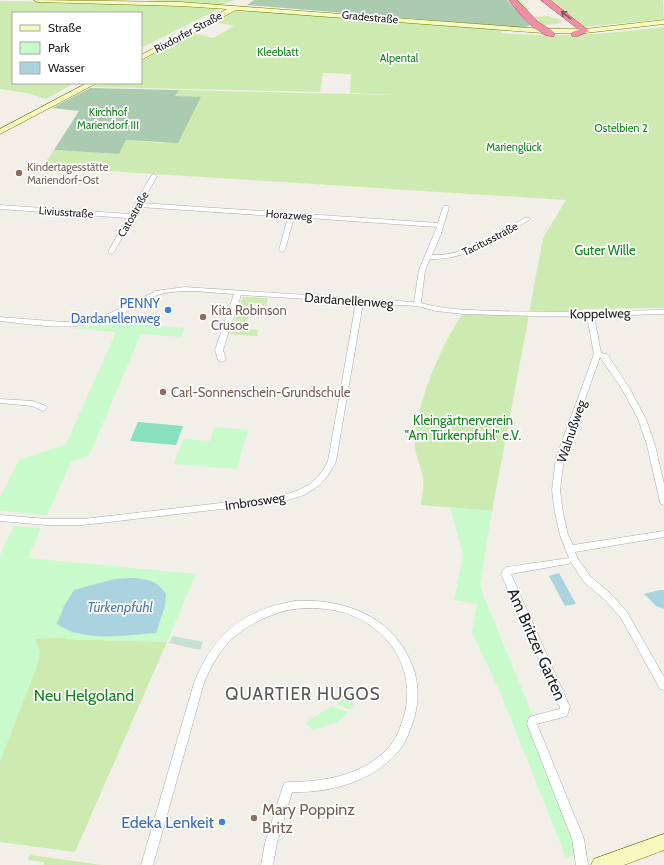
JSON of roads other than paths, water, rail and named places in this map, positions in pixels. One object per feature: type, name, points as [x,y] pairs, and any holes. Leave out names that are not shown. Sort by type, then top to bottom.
[{"type":"highway","points":[[512,0],[534,23],[547,33]]},
{"type":"highway","points":[[545,0],[585,30]]},
{"type":"highway","points":[[524,30],[534,28],[534,23]]},
{"type":"highway","points":[[575,34],[585,30]]},
{"type":"street","name":"Gradestraße","points":[[37,0],[134,1],[233,7],[503,28],[547,33],[664,22]]},
{"type":"street","points":[[233,7],[241,0]]},
{"type":"street","points":[[233,7],[248,0]]},
{"type":"street","name":"Rixdorfer Straße","points":[[142,52],[233,7]]},
{"type":"street","name":"Rixdorfer Straße","points":[[142,57],[233,7]]},
{"type":"street","name":"Gradestraße","points":[[503,28],[526,33],[575,34],[664,25]]},
{"type":"street","points":[[0,132],[82,84]]},
{"type":"street","points":[[0,127],[91,84]]},
{"type":"street","name":"Catostraße","points":[[111,252],[154,176]]},
{"type":"street","name":"Horazweg","points":[[138,205],[441,225]]},
{"type":"street","name":"Liviusstraße","points":[[0,207],[131,216]]},
{"type":"street","points":[[417,304],[421,273],[441,225],[446,207]]},
{"type":"street","points":[[282,250],[292,215]]},
{"type":"street","name":"Tacitusstraße","points":[[427,256],[445,258],[460,255],[527,219]]},
{"type":"street","name":"Dardanellenweg","points":[[0,319],[80,324],[103,319],[146,296],[163,290],[184,289],[417,304],[447,311],[535,315]]},
{"type":"street","points":[[222,360],[219,350],[238,292]]},
{"type":"street","name":"Imbrosweg","points":[[0,518],[47,522],[83,522],[273,500],[286,498],[308,490],[323,478],[332,462],[360,300]]},
{"type":"street","name":"Koppelweg","points":[[535,315],[664,312]]},
{"type":"street","points":[[590,314],[598,354],[604,356],[640,415],[651,445],[664,502]]},
{"type":"street","name":"Walnußweg","points":[[598,354],[584,394],[562,448],[556,490],[557,504],[562,529],[574,560],[587,579],[608,597],[624,615],[664,686]]},
{"type":"street","points":[[0,401],[33,404],[43,408]]},
{"type":"street","points":[[570,549],[664,534]]},
{"type":"street","name":"Am Britzer Garten","points":[[567,561],[507,571],[506,574],[565,707],[563,713],[533,720],[532,724],[578,839],[582,865]]},
{"type":"street","points":[[146,865],[207,662],[219,644],[235,629],[255,616],[280,608],[300,605],[324,605],[347,609],[388,632],[398,646],[408,663],[414,695],[412,711],[404,734],[393,750],[373,768],[346,780],[324,785],[288,787],[271,843],[267,865]]},
{"type":"street","points":[[600,865],[664,842]]},
{"type":"water","points":[[559,573],[576,604],[565,606],[549,576]]},
{"type":"water","name":"Türkenpfuhl","points":[[114,579],[144,579],[156,583],[166,594],[165,606],[156,633],[118,636],[92,636],[68,630],[57,624],[64,606],[74,590]]},
{"type":"water","points":[[664,590],[664,609],[656,606],[644,594]]},
{"type":"place","name":"Kindertagesstätte Mariendorf-Ost","points":[[19,173]]},
{"type":"place","name":"PENNY Dardanellenweg","points":[[168,310]]},
{"type":"place","name":"Kita Robinson Crusoe","points":[[203,317]]},
{"type":"place","name":"Carl-Sonnenschein-Grundschule","points":[[163,392]]},
{"type":"place","name":"Mary Poppinz Britz","points":[[254,818]]},
{"type":"place","name":"Edeka Lenkeit","points":[[222,822]]},
{"type":"district","name":"QUARTIER HUGOS","points":[[303,694]]},
{"type":"park label","name":"Kleeblatt","points":[[278,52]]},
{"type":"park label","name":"Alpental","points":[[399,58]]},
{"type":"park label","name":"Kirchhof Mariendorf III","points":[[108,118]]},
{"type":"park label","name":"Ostelbien 2","points":[[621,128]]},
{"type":"park label","name":"Marienglück","points":[[514,147]]},
{"type":"park label","name":"Guter Wille","points":[[605,250]]},
{"type":"park label","name":"Kleingärtnerverein \"Am Türkenpfuhl\" e.V.","points":[[463,428]]},
{"type":"park label","name":"Neu Helgoland","points":[[84,695]]}]
